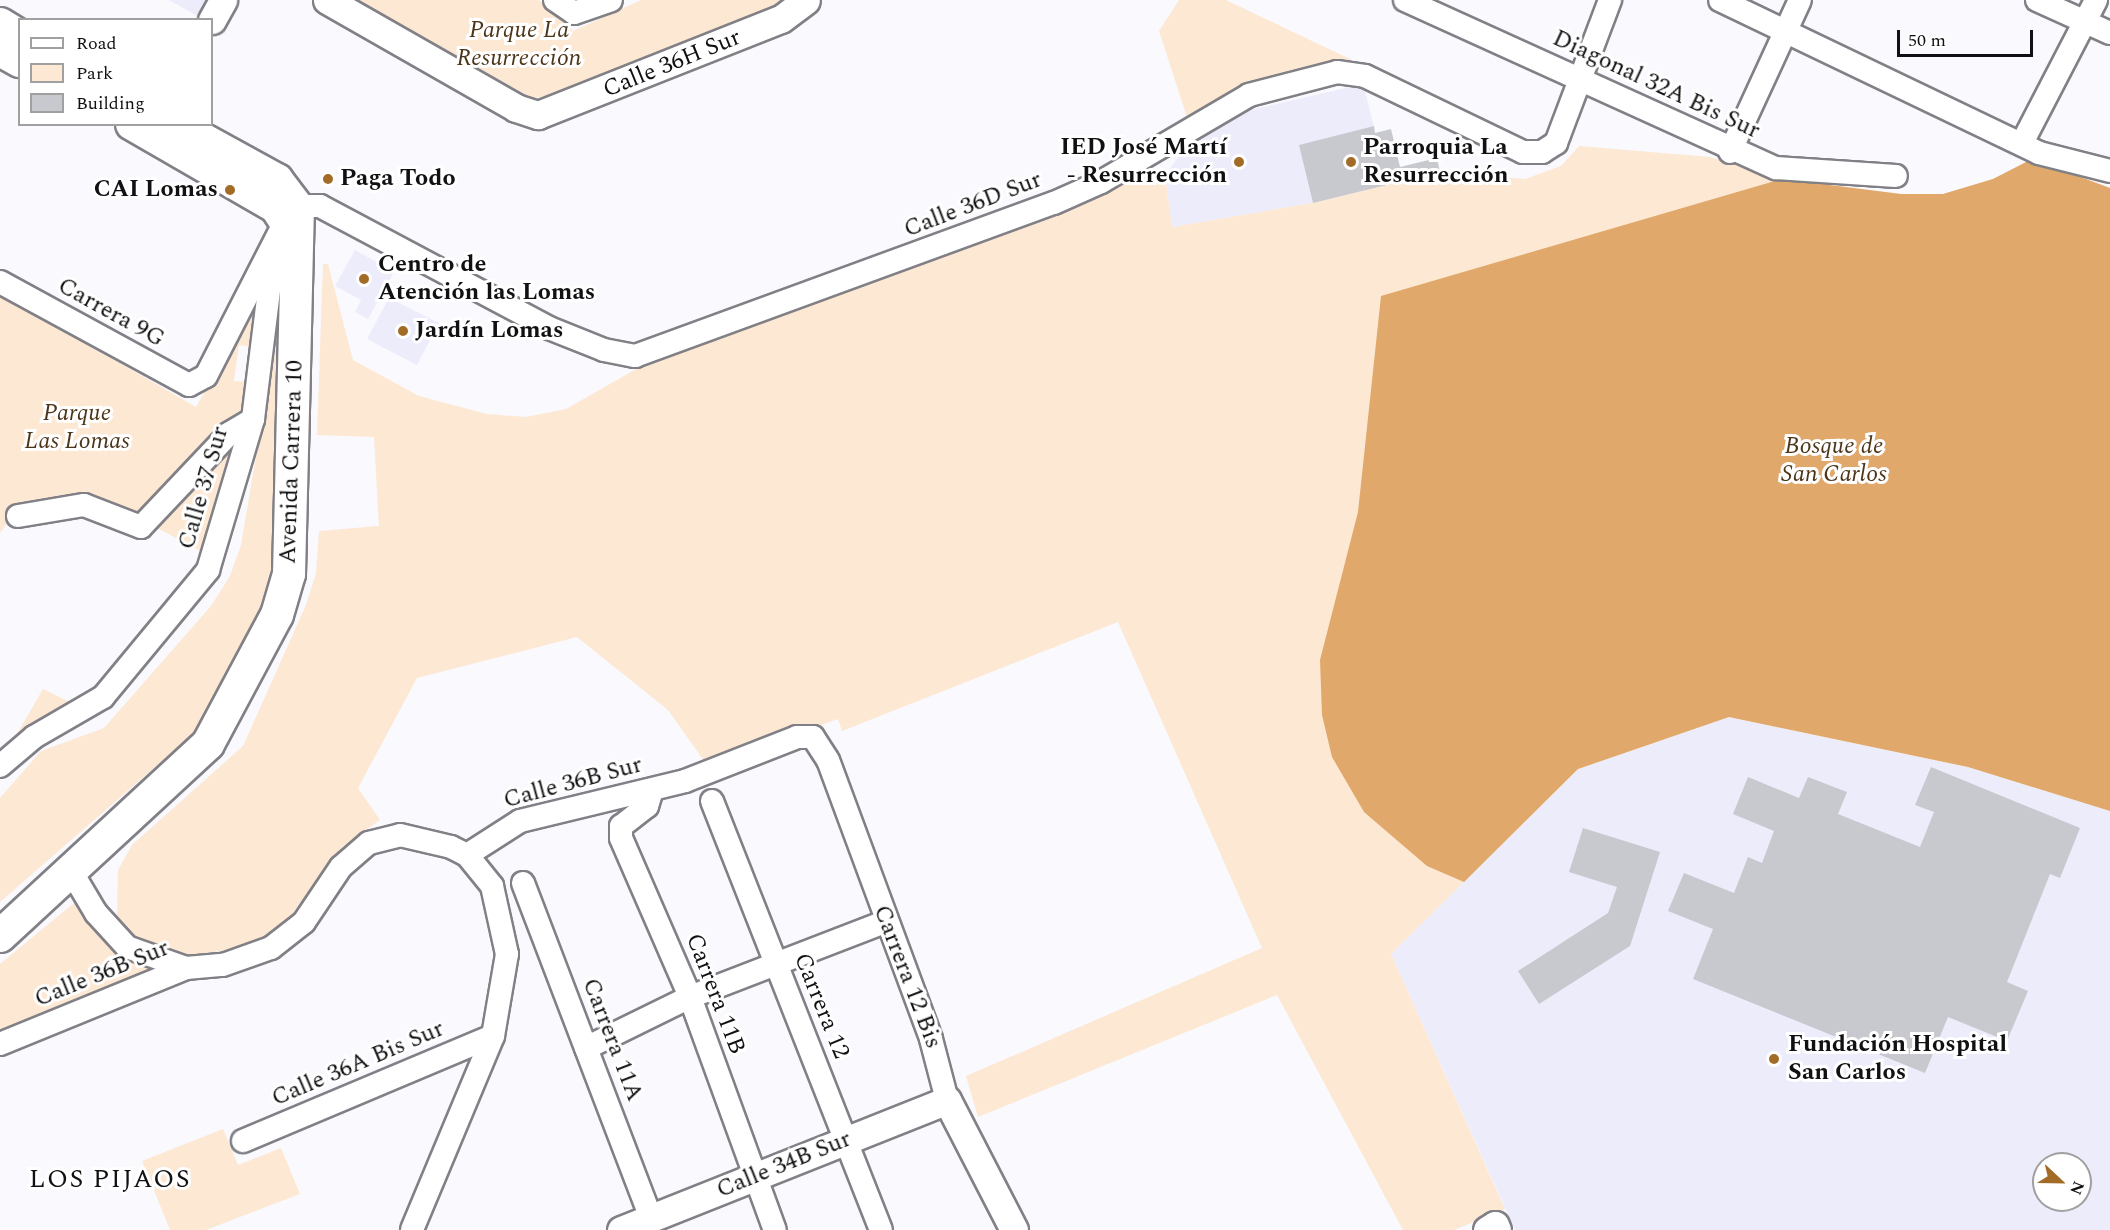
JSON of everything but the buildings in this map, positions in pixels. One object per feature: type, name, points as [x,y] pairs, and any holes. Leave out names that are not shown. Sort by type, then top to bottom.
[{"type":"main road","points":[[0,24],[18,35]]},
{"type":"main road","points":[[0,50],[18,60]]},
{"type":"main road","points":[[135,126],[289,226]]},
{"type":"main road","points":[[181,126],[209,135],[277,180],[289,226]]},
{"type":"main road","name":"Avenida Carrera 10","points":[[0,936],[208,744],[280,606],[294,517],[289,226]]},
{"type":"street","points":[[213,18],[223,0]]},
{"type":"street","name":"Calle 36H Sur","points":[[327,0],[516,108],[538,115],[750,32],[804,2]]},
{"type":"street","points":[[557,2],[582,12],[611,0]]},
{"type":"street","name":"Diagonal 32A Bis Sur","points":[[1405,0],[1730,152],[1810,174],[1896,176]]},
{"type":"street","points":[[1583,82],[1610,0]]},
{"type":"street","points":[[1720,0],[2022,143],[2110,171]]},
{"type":"street","points":[[1730,152],[1800,0]]},
{"type":"street","points":[[2037,0],[2110,33]]},
{"type":"street","points":[[2022,143],[2096,0]]},
{"type":"street","name":"Calle 36D Sur","points":[[289,226],[329,208],[549,328],[604,350],[635,356],[1054,203],[1101,182],[1248,95],[1352,72],[1523,152],[1542,152],[1556,143],[1583,82]]},
{"type":"street","name":"Carrera 9G","points":[[0,282],[183,385],[197,383],[206,376],[289,226]]},
{"type":"street","name":"Calle 37 Sur","points":[[0,766],[34,737],[103,697],[198,585],[215,552],[253,419],[289,226]]},
{"type":"street","points":[[18,516],[84,505],[141,527],[230,433],[253,419]]},
{"type":"street","name":"Calle 36B Sur","points":[[0,1044],[186,968],[223,965],[288,937],[319,903],[341,867],[369,843],[400,835],[467,855],[520,821],[652,790],[797,737]]},
{"type":"street","name":"Carrera 12 Bis","points":[[797,737],[813,737],[828,760],[884,922],[932,1039],[947,1100],[1014,1230]]},
{"type":"street","name":"Carrera 11B","points":[[652,790],[647,806],[620,832],[690,997],[775,1230]]},
{"type":"street","name":"Carrera 12","points":[[712,801],[881,1230]]},
{"type":"street","points":[[412,1230],[493,1036],[504,986],[504,928],[492,886],[467,855]]},
{"type":"street","points":[[71,871],[96,913],[127,947],[186,968]]},
{"type":"street","name":"Carrera 11A","points":[[523,883],[586,1048],[659,1221]]},
{"type":"street","points":[[586,1048],[690,997],[776,966],[884,922]]},
{"type":"street","name":"Calle 36A Bis Sur","points":[[243,1141],[493,1036]]},
{"type":"street","name":"Calle 34B Sur","points":[[621,1230],[659,1221],[754,1177],[947,1100]]},
{"type":"shaded area","points":[[169,0],[209,0],[199,17]]},
{"type":"shaded area","name":"IED José Martí - Resurrección","points":[[1363,84],[1374,126],[1300,145],[1313,203],[1172,227],[1165,175],[1184,149],[1228,119],[1255,109]]},
{"type":"shaded area","name":"Centro de Atención las Lomas","points":[[355,250],[394,272],[368,319],[355,312],[361,300],[335,286]]},
{"type":"shaded area","name":"Jardín Lomas","points":[[389,298],[439,323],[417,365],[367,339]]},
{"type":"shaded area","name":"Fundación Hospital San Carlos","points":[[1729,717],[1968,767],[2110,811],[2110,1230],[1515,1230],[1391,954],[1578,769]]},
{"type":"green space","name":"Parque La Resurrección","points":[[356,0],[539,0],[573,31],[641,0],[793,0],[554,96],[532,98]]},
{"type":"green space","points":[[1179,0],[1226,0],[1352,60],[1247,84],[1188,120],[1159,31]]},
{"type":"green space","points":[[1579,146],[1710,157],[1782,179],[1901,194],[1943,194],[1993,179],[2032,159],[2110,188],[2110,811],[1968,767],[1729,717],[1578,769],[1391,954],[1505,1209],[1454,1230],[1403,1230],[1277,995],[978,1117],[966,1076],[1262,948],[1118,622],[842,731],[838,719],[707,765],[668,710],[577,637],[417,678],[358,788],[380,820],[342,847],[285,923],[253,946],[188,956],[165,954],[137,940],[117,918],[118,870],[132,845],[243,746],[306,605],[316,573],[319,531],[379,526],[374,437],[317,435],[323,264],[328,264],[353,360],[419,396],[487,414],[526,417],[566,409],[652,360],[1147,168],[1165,175],[1172,227],[1313,203],[1440,172],[1525,179],[1561,166]]},
{"type":"green space","name":"Bosque de San Carlos","points":[[2032,159],[2110,188],[2110,811],[1968,767],[1729,717],[1578,769],[1464,882],[1427,866],[1364,812],[1332,757],[1322,715],[1320,660],[1358,512],[1381,296],[1782,179],[1901,194],[1943,194],[1993,179]]},
{"type":"green space","points":[[278,263],[285,264],[278,526],[269,581],[253,627],[193,734],[0,902],[0,798],[41,751],[104,728],[211,606],[230,576],[241,545],[258,444]]},
{"type":"green space","name":"Parque Las Lomas","points":[[0,294],[196,407],[258,300],[253,347],[239,345],[234,381],[250,382],[206,554],[142,520],[16,511],[0,533]]},
{"type":"green space","points":[[43,689],[78,706],[33,722],[17,734]]},
{"type":"green space","points":[[74,903],[122,954],[160,976],[0,1035],[0,964]]},
{"type":"green space","points":[[223,1129],[238,1165],[281,1148],[300,1194],[206,1230],[170,1230],[142,1161]]},
{"type":"place","name":"IED José Martí - Resurrección","points":[[1239,162]]},
{"type":"place","name":"Parroquia La Resurrección","points":[[1351,162]]},
{"type":"place","name":"Paga Todo","points":[[328,179]]},
{"type":"place","name":"CAI Lomas","points":[[230,190]]},
{"type":"place","name":"Centro de Atención las Lomas","points":[[364,279]]},
{"type":"place","name":"Jardín Lomas","points":[[403,331]]},
{"type":"place","name":"Fundación Hospital San Carlos","points":[[1774,1059]]},
{"type":"district","name":"LOS PIJAOS","points":[[110,1180]]}]
